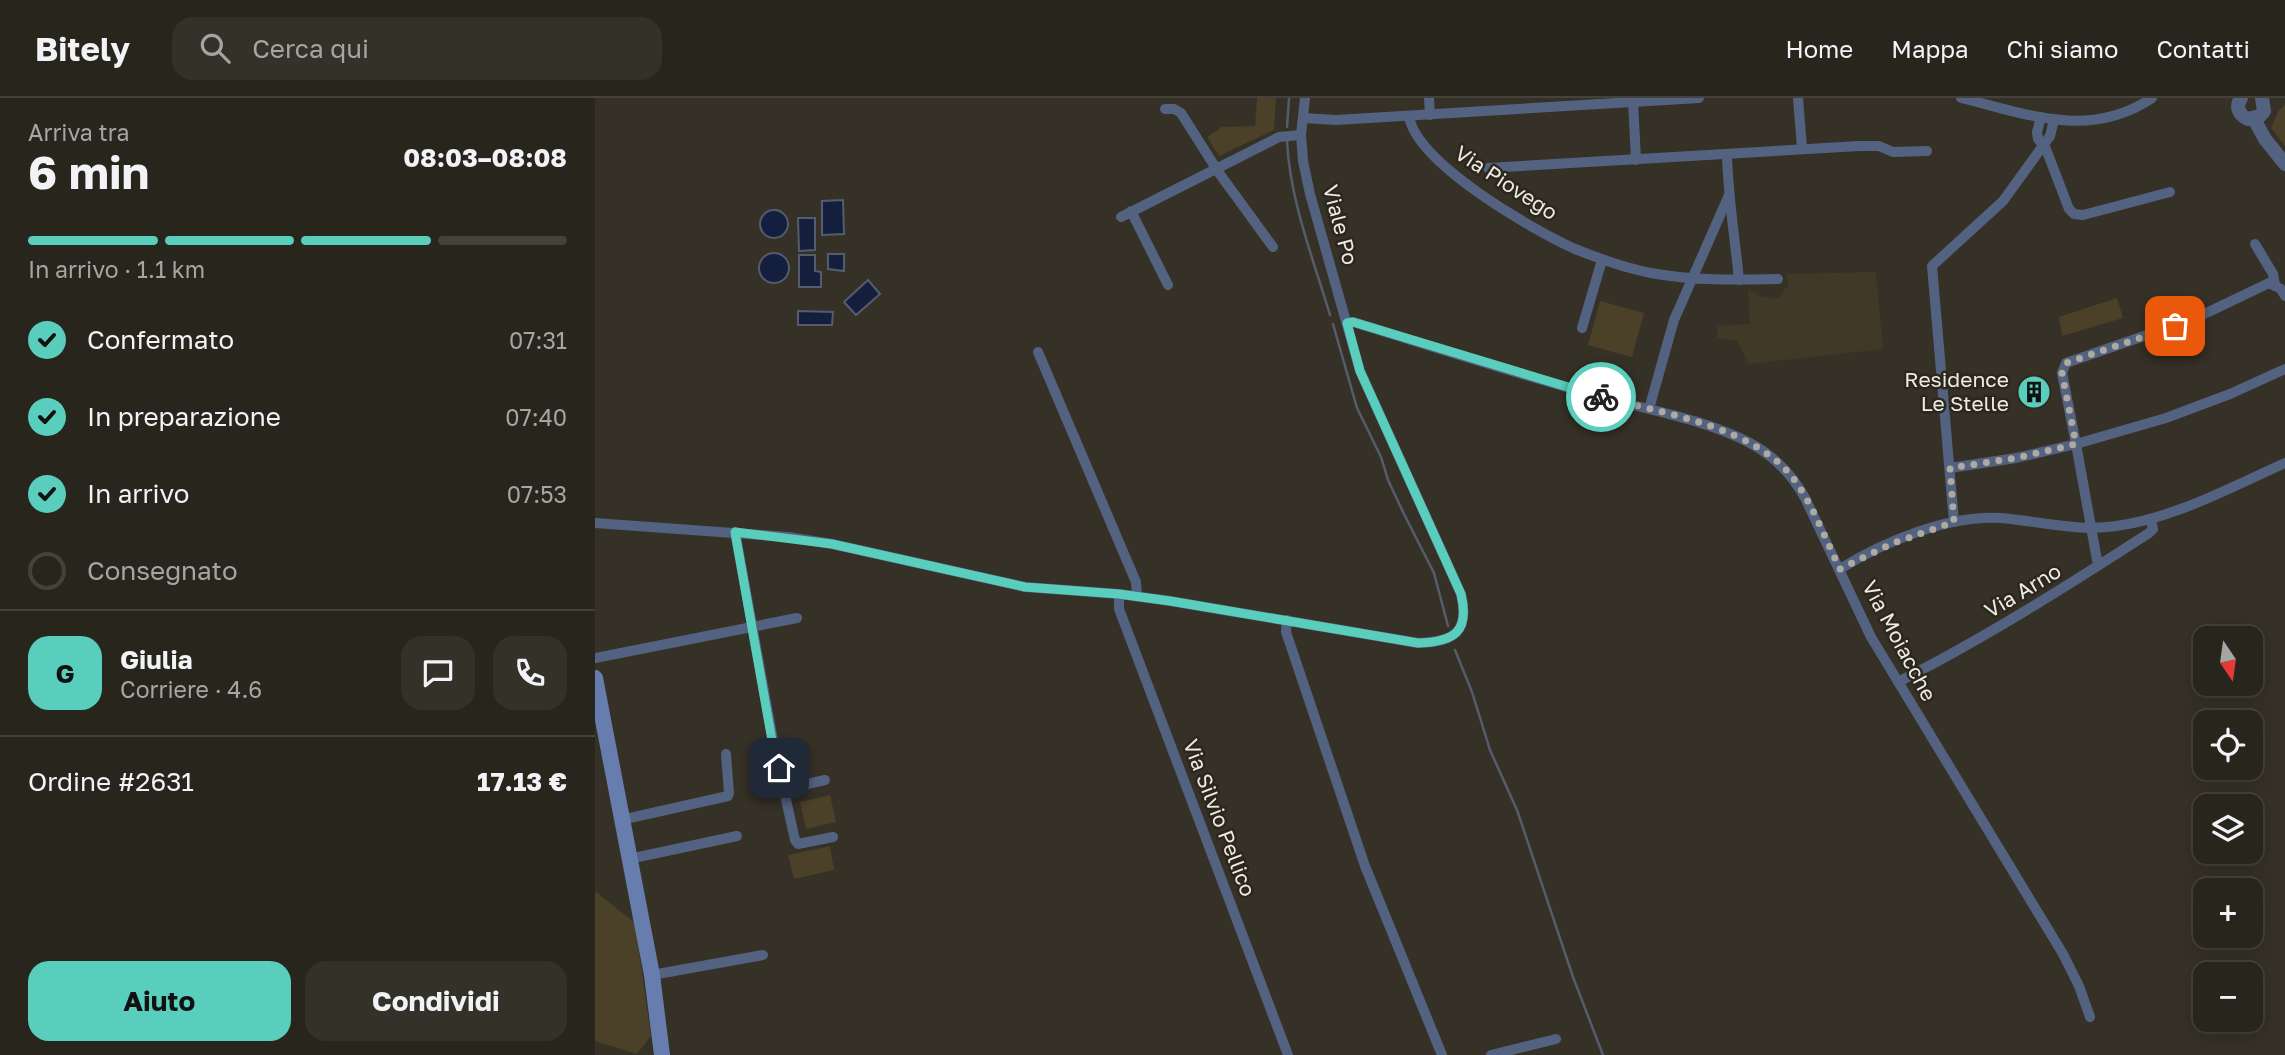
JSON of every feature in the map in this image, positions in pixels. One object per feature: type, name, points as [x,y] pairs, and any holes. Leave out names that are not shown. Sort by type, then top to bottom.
[{"type":"main road","points":[[595,678],[652,975],[662,1055]]},
{"type":"street","name":"Viale Po","points":[[1305,98],[1301,135],[1303,161],[1347,323]]},
{"type":"street","points":[[1429,98],[1430,115]]},
{"type":"street","points":[[1303,118],[1336,120],[1699,98]]},
{"type":"street","points":[[1798,98],[1803,148]]},
{"type":"street","points":[[1961,98],[2054,120],[2082,123],[2111,117],[2138,107],[2152,98]]},
{"type":"street","points":[[2236,101],[2243,117],[2254,119],[2264,111],[2262,98]]},
{"type":"street","points":[[1633,102],[1636,160]]},
{"type":"street","points":[[1165,109],[1174,109],[1181,113],[1216,168],[1273,247]]},
{"type":"street","name":"Via Piovego","points":[[1409,116],[1410,123],[1424,145],[1443,166],[1514,215],[1572,247],[1602,260],[1691,279],[1778,279]]},
{"type":"street","points":[[2041,117],[2038,139],[2043,145],[2069,209],[2074,214],[2083,215],[2170,192]]},
{"type":"street","points":[[2254,119],[2265,139],[2285,163]]},
{"type":"street","points":[[1954,522],[1932,266],[2003,201],[2050,136],[2054,120]]},
{"type":"street","points":[[1121,217],[1279,137],[1301,135]]},
{"type":"street","points":[[1488,168],[1727,155],[1803,148],[1879,146],[1893,152],[1927,150]]},
{"type":"street","points":[[1727,155],[1739,280]]},
{"type":"street","points":[[1649,410],[1674,320],[1729,195]]},
{"type":"street","points":[[1131,211],[1168,285]]},
{"type":"street","points":[[2255,244],[2273,274],[2275,285]]},
{"type":"street","points":[[1582,328],[1602,260]]},
{"type":"street","points":[[2097,560],[2062,373],[2065,365],[2196,318],[2269,283],[2281,289],[2285,296]]},
{"type":"street","name":"Via Moiacche","points":[[1347,323],[1353,322],[1589,394],[1716,429],[1748,442],[1772,456],[1795,480],[1871,636],[2063,954],[2079,986],[2090,1017]]},
{"type":"street","points":[[595,523],[735,532],[832,544],[1036,588],[1137,596],[1418,643],[1450,638],[1463,622],[1461,594],[1360,371],[1347,323]]},
{"type":"street","name":"Via Moiacche","points":[[1352,337],[1373,331],[1385,332]]},
{"type":"street","points":[[1038,352],[1131,568],[1137,596]]},
{"type":"street","points":[[1950,468],[2016,458],[2166,418],[2230,394],[2285,369]]},
{"type":"street","points":[[1840,569],[1891,544],[1954,522],[2000,518],[2066,527],[2113,527],[2151,520],[2285,463]]},
{"type":"street","name":"Via Arno","points":[[1898,682],[1963,649],[2099,568],[2149,533],[2153,529],[2151,520]]},
{"type":"street","points":[[735,532],[773,746],[798,844],[833,837]]},
{"type":"street","name":"Via Silvio Pellico","points":[[1119,594],[1119,609],[1288,1055]]},
{"type":"street","points":[[595,658],[797,618]]},
{"type":"street","points":[[1287,620],[1286,632],[1365,866],[1442,1055]]},
{"type":"street","points":[[621,820],[728,796],[726,754]]},
{"type":"street","points":[[785,789],[825,780]]},
{"type":"street","points":[[629,859],[737,836]]},
{"type":"street","points":[[652,975],[763,955]]},
{"type":"street","points":[[1491,1055],[1556,1040]]},
{"type":"shaded area","points":[[1257,98],[1276,98],[1274,130],[1219,156],[1207,137],[1222,127],[1255,126]]},
{"type":"shaded area","points":[[2285,104],[2285,146],[2271,128]]},
{"type":"shaded area","points":[[1876,272],[1883,349],[1749,364],[1737,341],[1717,338],[1718,326],[1750,324],[1748,288],[1759,296],[1775,299],[1788,288],[1787,274]]},
{"type":"shaded area","points":[[2117,298],[2123,318],[2062,336],[2059,317]]},
{"type":"shaded area","points":[[1600,301],[1644,313],[1632,357],[1588,345]]},
{"type":"shaded area","points":[[830,795],[836,822],[806,829],[800,802]]},
{"type":"shaded area","points":[[830,846],[834,870],[794,879],[788,855]]},
{"type":"shaded area","points":[[595,891],[635,923],[651,1036],[637,1054],[595,1041]]},
{"type":"water","points":[[843,200],[844,234],[822,235],[822,201]]},
{"type":"water","points":[[774,210],[784,214],[788,224],[784,234],[774,238],[764,234],[760,224],[764,214]]},
{"type":"water","points":[[798,218],[815,218],[815,250],[799,251]]},
{"type":"water","points":[[774,253],[780,254],[788,262],[788,274],[780,282],[774,283],[768,282],[760,274],[759,268],[760,262],[768,254]]},
{"type":"water","points":[[828,254],[844,254],[844,271],[828,269]]},
{"type":"water","points":[[799,255],[815,255],[815,271],[821,272],[821,287],[799,287]]},
{"type":"water","points":[[868,280],[880,294],[856,315],[844,302]]},
{"type":"water","points":[[798,311],[833,312],[832,325],[798,325]]},
{"type":"waterway","points":[[1287,127],[1289,98]]},
{"type":"waterway","points":[[1287,141],[1297,207],[1330,315]]},
{"type":"waterway","points":[[1333,324],[1357,408],[1381,457],[1388,480],[1434,573],[1448,626]]},
{"type":"waterway","points":[[1455,650],[1472,692],[1490,750],[1517,810],[1573,977],[1603,1055]]},
{"type":"way so far","points":[[1601,397],[1716,429],[1748,442],[1772,456],[1795,480],[1840,569],[1891,544],[1954,522],[1950,468],[2016,458],[2076,444],[2062,373],[2066,363],[2175,326]]},
{"type":"place","name":"Residence Le Stelle","points":[[2034,392]]},
{"type":"route","points":[[779,768],[735,532],[832,544],[1025,587],[1137,596],[1418,643],[1443,641],[1450,638],[1463,622],[1461,594],[1360,371],[1347,323],[1353,322],[1601,397]]}]
